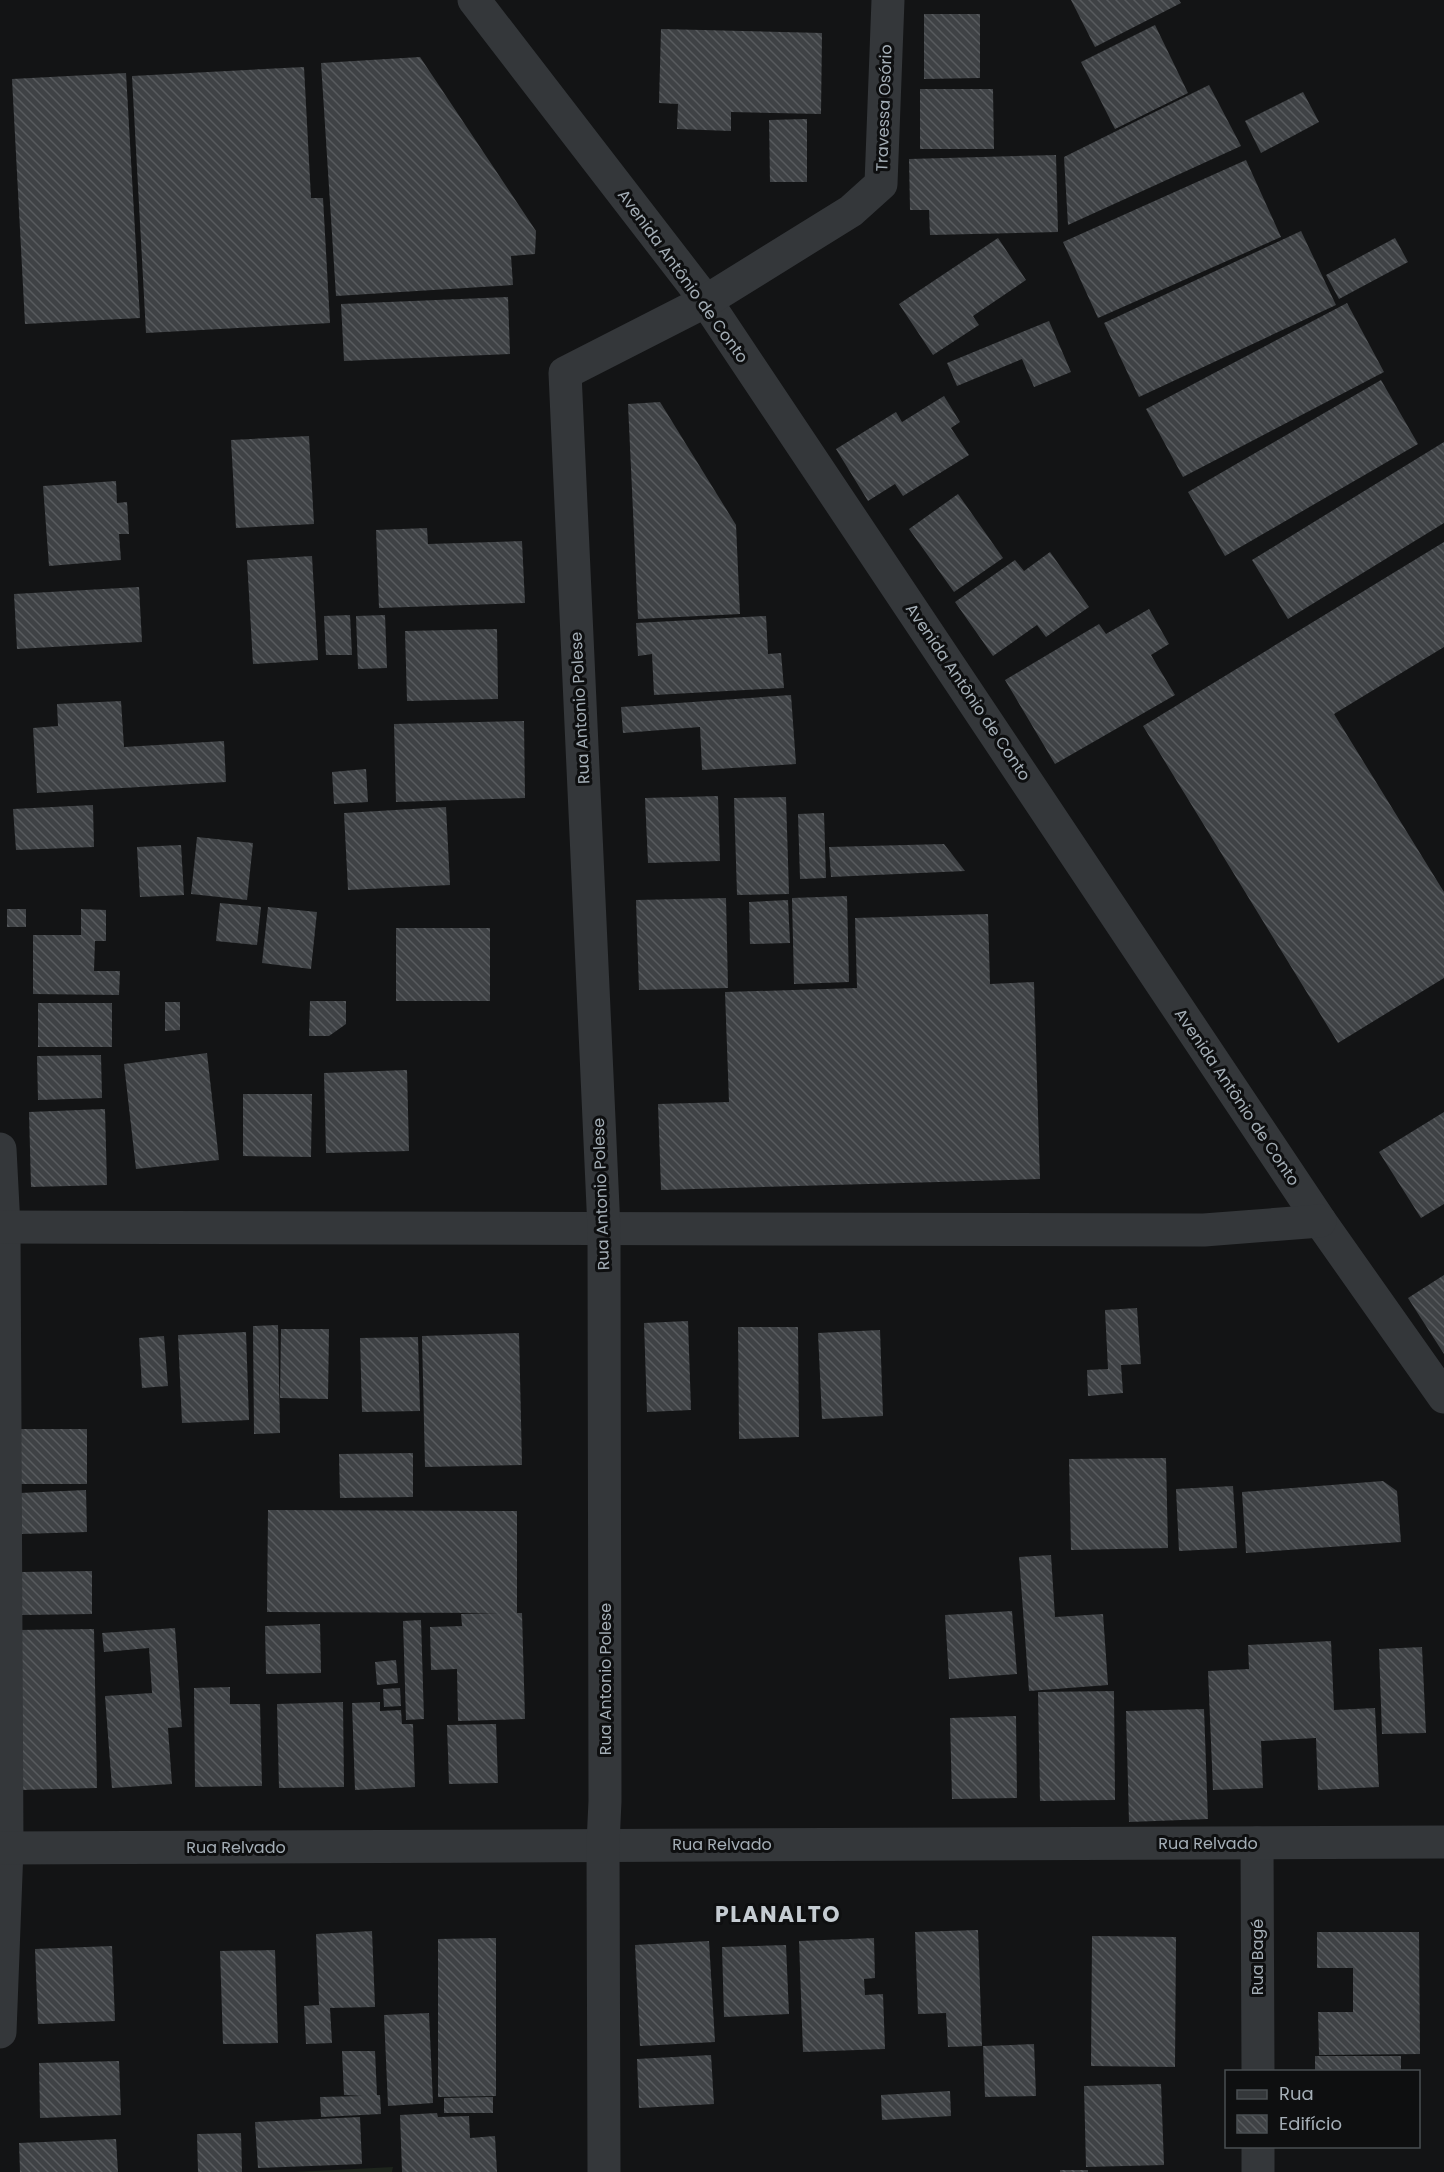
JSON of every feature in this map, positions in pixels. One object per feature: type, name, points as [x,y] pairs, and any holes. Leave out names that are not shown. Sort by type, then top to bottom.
[{"type":"street","name":"Avenida Antônio de Conto","points":[[474,0],[706,301],[1320,1221],[1444,1397]]},
{"type":"street","name":"Travessa Osório","points":[[706,301],[851,211],[880,184],[888,0]]},
{"type":"street","name":"Rua Antonio Polese","points":[[604,2172],[604,1229],[566,373],[706,301]]},
{"type":"street","points":[[0,1149],[4,1848],[0,2032]]},
{"type":"street","points":[[2,1227],[1204,1230],[1320,1221]]},
{"type":"street","name":"Rua Relvado","points":[[4,1848],[1444,1842]]},
{"type":"street","name":"Rua Bagé","points":[[1257,1843],[1258,2070]]},
{"type":"street","points":[[1258,2148],[1258,2172]]},
{"type":"shaded area","points":[[393,2167],[392,2172],[294,2172]]},
{"type":"building","points":[[1071,0],[1179,0],[1181,3],[1095,47]]},
{"type":"building","points":[[924,14],[980,14],[980,78],[924,79]]},
{"type":"building","points":[[1155,25],[1188,93],[1115,129],[1081,62]]},
{"type":"building","points":[[661,29],[822,33],[821,114],[731,112],[731,131],[677,129],[678,104],[659,103]]},
{"type":"building","points":[[420,57],[536,231],[535,254],[511,256],[513,285],[336,296],[321,63]]},
{"type":"building","points":[[304,67],[311,198],[323,198],[330,323],[146,333],[132,76]]},
{"type":"building","points":[[126,73],[140,318],[25,324],[12,79]]},
{"type":"building","points":[[1209,85],[1241,146],[1068,225],[1064,157]]},
{"type":"building","points":[[920,89],[993,89],[994,149],[920,149]]},
{"type":"building","points":[[1303,92],[1319,122],[1261,153],[1245,121]]},
{"type":"building","points":[[807,119],[807,182],[770,182],[769,120]]},
{"type":"building","points":[[1056,155],[1058,232],[930,235],[929,210],[910,210],[909,159]]},
{"type":"building","points":[[1246,160],[1281,237],[1098,318],[1063,242]]},
{"type":"building","points":[[1301,231],[1336,305],[1139,397],[1104,323]]},
{"type":"building","points":[[998,238],[1026,280],[973,316],[979,325],[933,355],[899,304]]},
{"type":"building","points":[[1395,238],[1408,262],[1339,299],[1326,275]]},
{"type":"building","points":[[508,297],[510,354],[344,361],[341,304]]},
{"type":"building","points":[[1347,303],[1384,372],[1183,477],[1146,409]]},
{"type":"building","points":[[1049,321],[1071,372],[1034,387],[1022,359],[957,386],[947,363]]},
{"type":"building","points":[[1381,380],[1418,444],[1225,556],[1188,492]]},
{"type":"building","points":[[944,396],[960,422],[951,428],[969,455],[903,496],[895,484],[868,501],[836,449],[896,412],[902,422]]},
{"type":"building","points":[[660,402],[736,525],[740,614],[638,619],[628,404]]},
{"type":"building","points":[[309,436],[314,524],[236,528],[231,440]]},
{"type":"building","points":[[1444,442],[1444,523],[1288,619],[1252,560]]},
{"type":"building","points":[[116,481],[117,503],[127,502],[129,534],[119,534],[121,560],[49,566],[43,486]]},
{"type":"building","points":[[958,494],[1003,558],[954,592],[909,529]]},
{"type":"building","points":[[427,528],[428,544],[522,541],[525,603],[379,608],[376,530]]},
{"type":"building","points":[[1444,542],[1444,647],[1334,714],[1444,892],[1444,978],[1338,1043],[1143,726]]},
{"type":"building","points":[[1050,552],[1089,607],[1046,637],[1037,625],[993,656],[955,602],[1015,560],[1024,571]]},
{"type":"building","points":[[312,556],[318,660],[253,664],[247,560]]},
{"type":"building","points":[[139,587],[142,642],[17,649],[14,594]]},
{"type":"building","points":[[1149,609],[1169,644],[1151,655],[1175,695],[1055,764],[1005,680],[1099,624],[1106,634]]},
{"type":"building","points":[[350,615],[352,655],[326,655],[324,616]]},
{"type":"building","points":[[385,615],[387,668],[358,669],[356,616]]},
{"type":"building","points":[[766,616],[768,654],[781,653],[784,688],[654,695],[652,654],[638,656],[636,623]]},
{"type":"building","points":[[497,629],[498,699],[407,701],[405,631]]},
{"type":"building","points":[[791,695],[796,764],[702,770],[700,727],[623,733],[621,707]]},
{"type":"building","points":[[121,701],[124,747],[224,741],[226,782],[37,793],[33,728],[58,726],[57,704]]},
{"type":"building","points":[[524,721],[525,798],[396,802],[394,724]]},
{"type":"building","points":[[366,769],[368,802],[334,804],[332,772]]},
{"type":"building","points":[[718,796],[720,861],[648,863],[645,798]]},
{"type":"building","points":[[786,797],[789,894],[737,895],[734,798]]},
{"type":"building","points":[[93,805],[94,847],[16,850],[13,809]]},
{"type":"building","points":[[446,807],[450,885],[348,890],[344,813]]},
{"type":"building","points":[[824,813],[826,878],[800,879],[798,814]]},
{"type":"building","points":[[197,837],[253,843],[247,900],[191,894]]},
{"type":"building","points":[[944,844],[965,871],[831,877],[829,847]]},
{"type":"building","points":[[181,845],[184,895],[140,897],[137,847]]},
{"type":"building","points":[[847,896],[849,982],[794,984],[792,898]]},
{"type":"building","points":[[726,898],[728,988],[639,990],[636,900]]},
{"type":"building","points":[[788,900],[790,943],[750,944],[749,902]]},
{"type":"building","points":[[220,903],[261,907],[257,945],[216,941]]},
{"type":"building","points":[[268,907],[317,912],[311,969],[262,963]]},
{"type":"building","points":[[7,909],[26,909],[26,927],[7,927]]},
{"type":"building","points":[[81,909],[106,910],[106,941],[95,941],[94,971],[120,971],[119,995],[33,994],[33,935],[81,935]]},
{"type":"building","points":[[988,914],[990,984],[1034,982],[1040,1179],[661,1190],[658,1104],[729,1102],[725,992],[857,988],[855,918]]},
{"type":"building","points":[[396,928],[490,928],[490,1001],[396,1001]]},
{"type":"building","points":[[310,1001],[346,1001],[346,1024],[329,1036],[309,1036]]},
{"type":"building","points":[[165,1002],[180,1002],[180,1030],[165,1031]]},
{"type":"building","points":[[38,1003],[112,1003],[112,1047],[38,1047]]},
{"type":"building","points":[[207,1053],[219,1160],[136,1169],[124,1064]]},
{"type":"building","points":[[101,1055],[102,1098],[38,1100],[37,1056]]},
{"type":"building","points":[[407,1070],[409,1151],[326,1153],[324,1073]]},
{"type":"building","points":[[243,1094],[312,1094],[311,1157],[243,1156]]},
{"type":"building","points":[[105,1109],[107,1185],[31,1187],[29,1112]]},
{"type":"building","points":[[1444,1112],[1444,1204],[1421,1218],[1379,1152]]},
{"type":"building","points":[[1444,1275],[1444,1354],[1408,1298]]},
{"type":"building","points":[[1137,1308],[1141,1364],[1121,1365],[1123,1393],[1088,1396],[1087,1370],[1108,1369],[1105,1310]]},
{"type":"building","points":[[688,1321],[691,1410],[647,1412],[644,1323]]},
{"type":"building","points":[[278,1325],[280,1433],[254,1434],[253,1326]]},
{"type":"building","points":[[738,1327],[798,1327],[799,1437],[739,1439]]},
{"type":"building","points":[[281,1329],[329,1329],[328,1399],[280,1398]]},
{"type":"building","points":[[880,1330],[883,1416],[822,1419],[818,1333]]},
{"type":"building","points":[[246,1332],[249,1420],[182,1423],[178,1335]]},
{"type":"building","points":[[519,1333],[522,1465],[425,1467],[422,1336]]},
{"type":"building","points":[[164,1336],[168,1386],[142,1388],[139,1338]]},
{"type":"building","points":[[418,1337],[420,1411],[362,1412],[360,1338]]},
{"type":"building","points":[[20,1429],[87,1429],[87,1484],[21,1484]]},
{"type":"building","points":[[413,1453],[413,1497],[340,1498],[339,1454]]},
{"type":"building","points":[[1166,1458],[1168,1548],[1071,1550],[1069,1459]]},
{"type":"building","points":[[1383,1481],[1397,1491],[1401,1542],[1246,1553],[1242,1492]]},
{"type":"building","points":[[1233,1486],[1237,1548],[1179,1551],[1176,1489]]},
{"type":"building","points":[[86,1490],[87,1532],[21,1534],[20,1493]]},
{"type":"building","points":[[268,1510],[517,1511],[517,1613],[522,1613],[525,1719],[458,1721],[457,1669],[431,1670],[430,1627],[462,1626],[461,1614],[500,1613],[267,1612]]},
{"type":"building","points":[[1051,1555],[1055,1617],[1103,1614],[1108,1685],[1029,1691],[1019,1557]]},
{"type":"building","points":[[92,1571],[92,1614],[21,1615],[21,1572]]},
{"type":"building","points":[[1012,1611],[1017,1674],[949,1679],[945,1615]]},
{"type":"building","points":[[421,1620],[424,1719],[406,1720],[403,1621]]},
{"type":"building","points":[[320,1624],[321,1673],[266,1674],[265,1626]]},
{"type":"building","points":[[175,1628],[182,1727],[168,1728],[172,1784],[112,1788],[105,1696],[152,1693],[149,1648],[104,1652],[102,1633]]},
{"type":"building","points":[[94,1629],[97,1788],[21,1790],[18,1630]]},
{"type":"building","points":[[1331,1641],[1334,1710],[1375,1708],[1379,1787],[1318,1790],[1316,1738],[1261,1741],[1263,1788],[1213,1790],[1208,1671],[1249,1669],[1248,1645]]},
{"type":"building","points":[[1422,1647],[1426,1733],[1382,1734],[1379,1649]]},
{"type":"building","points":[[396,1660],[398,1683],[377,1685],[375,1662]]},
{"type":"building","points":[[230,1687],[230,1704],[260,1704],[262,1786],[195,1787],[194,1688]]},
{"type":"building","points":[[400,1688],[401,1706],[384,1707],[383,1689]]},
{"type":"building","points":[[1114,1691],[1115,1800],[1040,1801],[1038,1692]]},
{"type":"building","points":[[343,1702],[344,1787],[279,1788],[277,1704]]},
{"type":"building","points":[[380,1702],[380,1711],[401,1710],[402,1724],[413,1724],[415,1787],[355,1790],[352,1703]]},
{"type":"building","points":[[1204,1709],[1208,1819],[1129,1822],[1126,1711]]},
{"type":"building","points":[[1016,1716],[1017,1798],[952,1799],[950,1718]]},
{"type":"building","points":[[496,1724],[498,1783],[449,1784],[447,1725]]},
{"type":"building","points":[[978,1930],[982,2046],[948,2047],[946,2013],[918,2014],[915,1932]]},
{"type":"building","points":[[372,1931],[375,2007],[330,2008],[332,2043],[306,2044],[304,2006],[319,2005],[316,1934]]},
{"type":"building","points":[[1317,1932],[1419,1932],[1420,2054],[1319,2055],[1318,2012],[1353,2012],[1353,1968],[1317,1968]]},
{"type":"building","points":[[1092,1936],[1176,1937],[1175,2067],[1091,2066]]},
{"type":"building","points":[[496,1938],[496,2096],[438,2097],[438,1939]]},
{"type":"building","points":[[874,1938],[875,1978],[864,1979],[865,1995],[883,1994],[885,2049],[803,2052],[799,1941]]},
{"type":"building","points":[[709,1941],[715,2042],[640,2046],[635,1945]]},
{"type":"building","points":[[786,1945],[789,2014],[724,2017],[722,1947]]},
{"type":"building","points":[[112,1946],[115,2021],[38,2024],[35,1949]]},
{"type":"building","points":[[275,1950],[278,2043],[223,2044],[220,1951]]},
{"type":"building","points":[[429,2013],[433,2103],[388,2106],[384,2015]]},
{"type":"building","points":[[1034,2044],[1036,2096],[985,2097],[983,2046]]},
{"type":"building","points":[[342,2051],[375,2051],[377,2095],[380,2095],[381,2114],[321,2117],[320,2097],[363,2096],[344,2095]]},
{"type":"building","points":[[711,2055],[714,2104],[639,2108],[637,2059]]},
{"type":"building","points":[[1315,2056],[1401,2056],[1401,2070],[1315,2070]]},
{"type":"building","points":[[119,2061],[121,2115],[40,2118],[39,2063]]},
{"type":"building","points":[[1161,2084],[1164,2165],[1086,2167],[1084,2086]]},
{"type":"building","points":[[950,2091],[951,2116],[882,2120],[881,2095]]},
{"type":"building","points":[[493,2097],[493,2113],[444,2113],[444,2098]]},
{"type":"building","points":[[437,2113],[438,2117],[469,2116],[470,2138],[495,2136],[497,2172],[402,2172],[400,2115]]},
{"type":"building","points":[[360,2117],[362,2164],[258,2168],[255,2122]]},
{"type":"building","points":[[241,2133],[242,2172],[198,2172],[197,2134]]},
{"type":"building","points":[[116,2139],[118,2172],[20,2172],[19,2143]]},
{"type":"building","points":[[1060,2170],[1088,2170],[1088,2172],[1060,2172]]},
{"type":"district","name":"PLANALTO","points":[[778,1914]]}]
